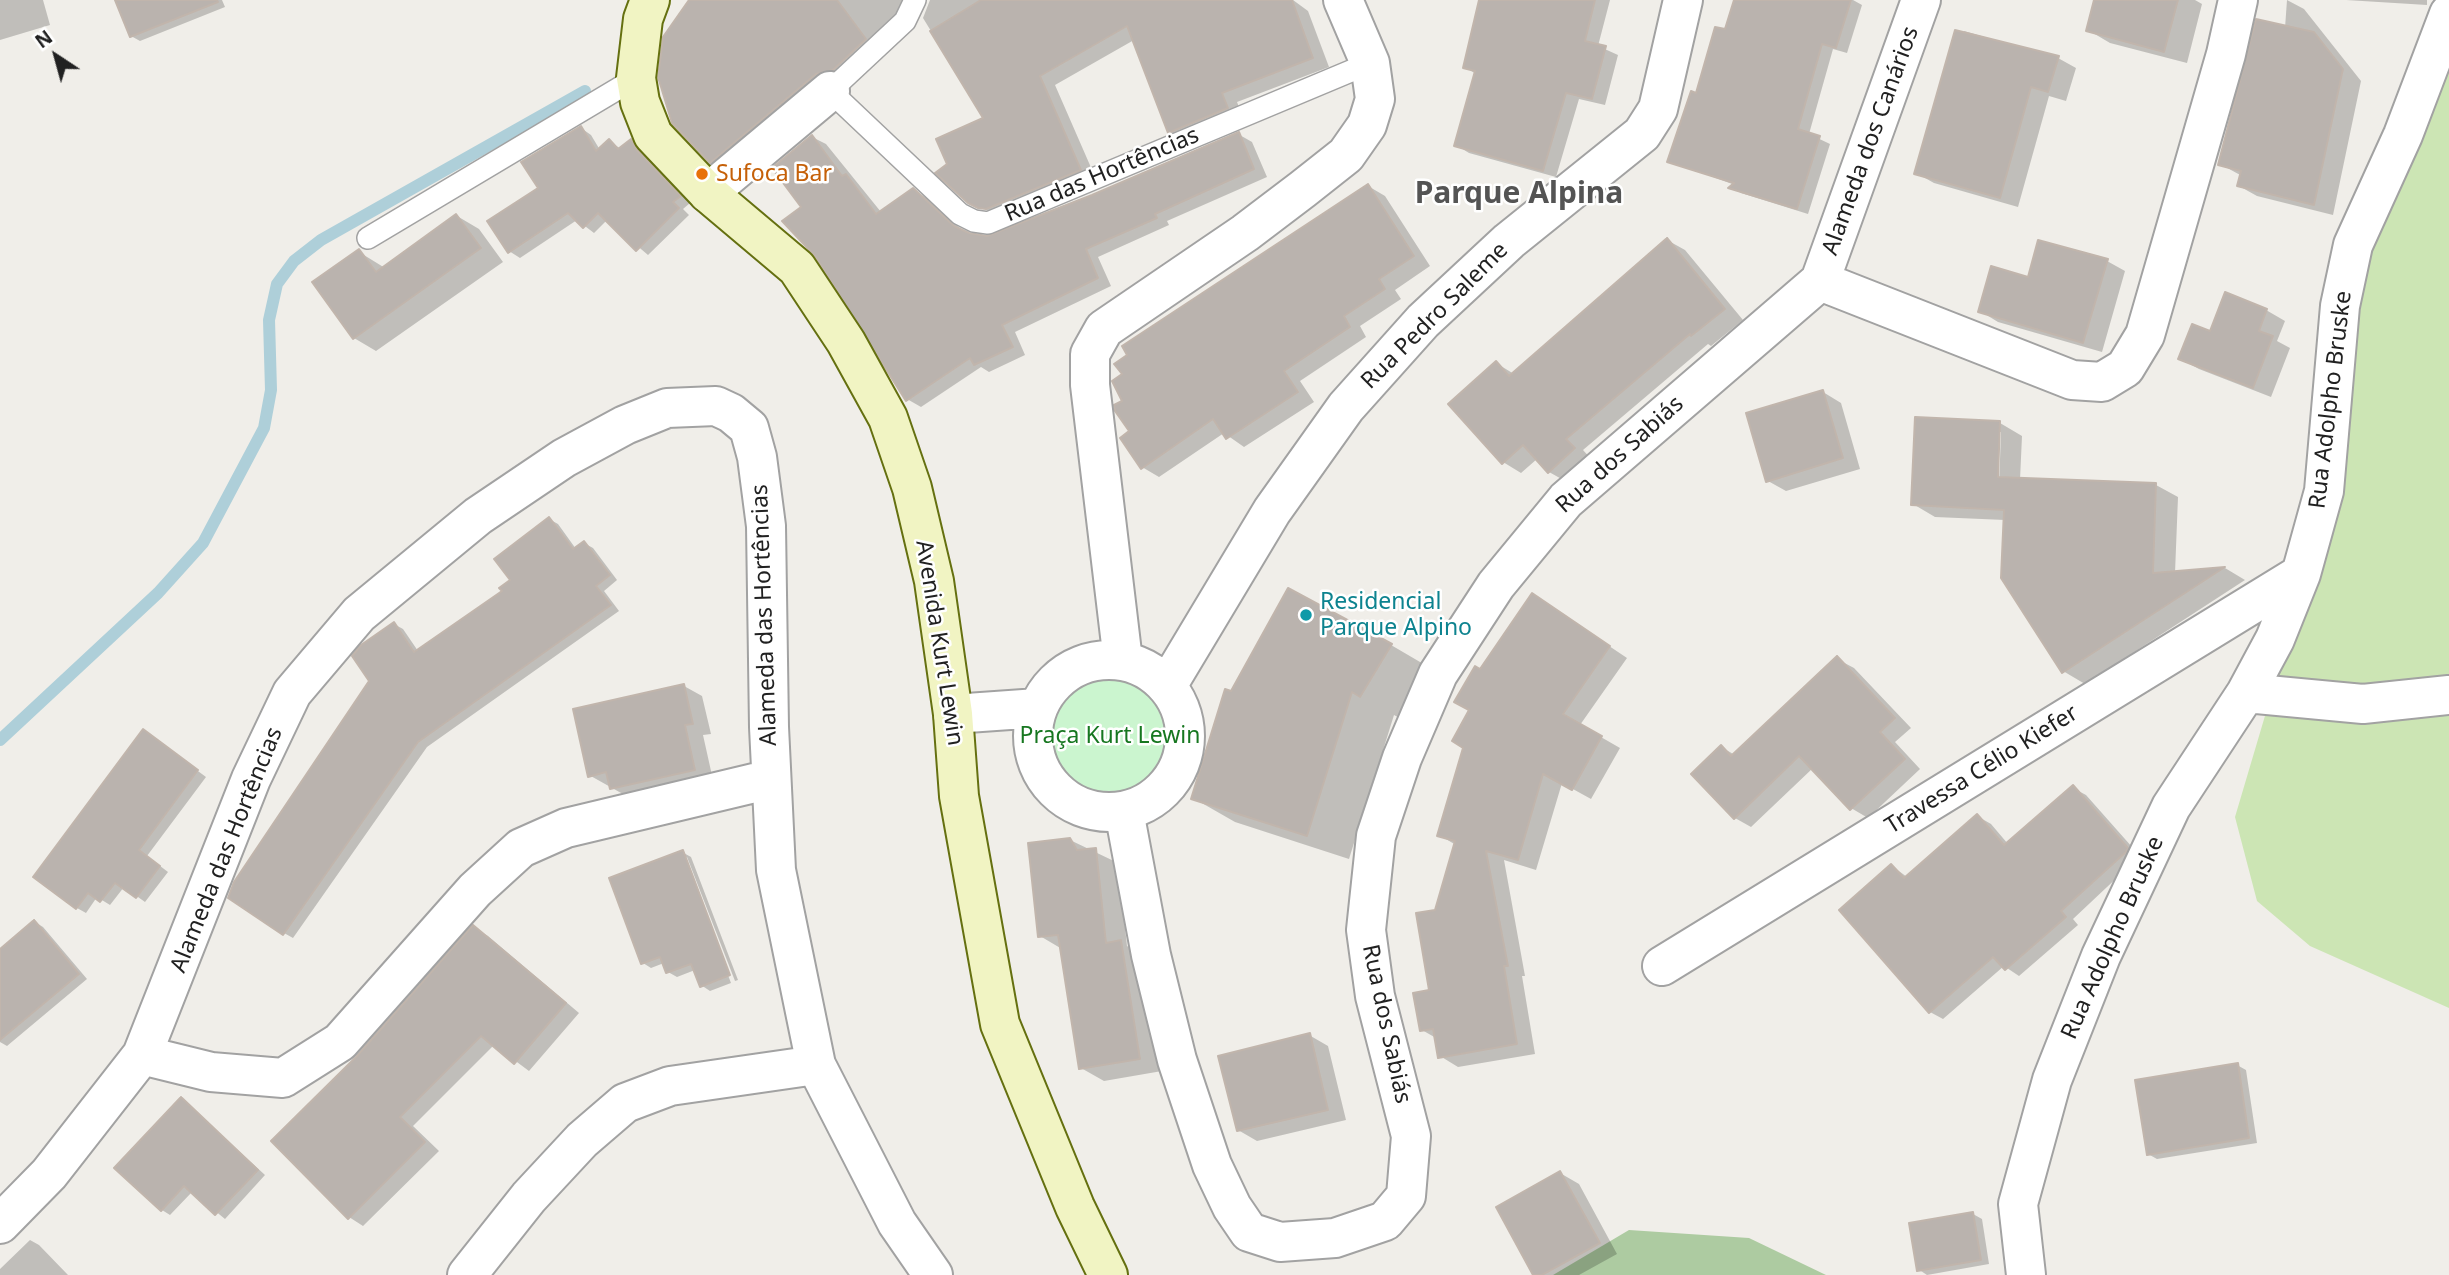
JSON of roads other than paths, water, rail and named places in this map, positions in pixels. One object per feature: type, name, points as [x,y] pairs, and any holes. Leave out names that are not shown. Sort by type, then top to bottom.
[{"type":"main road","name":"Avenida Kurt Lewin","points":[[650,0],[643,19],[636,78],[640,103],[653,135],[708,193],[797,268],[846,342],[888,418],[912,488],[934,581],[953,714],[959,796],[1000,1024],[1075,1207],[1108,1275]]},
{"type":"street","points":[[1123,661],[1090,385],[1090,354],[1104,329],[1245,233],[1346,155],[1367,125],[1375,99],[1370,62],[1343,0]]},
{"type":"street","name":"Rua Pedro Saleme","points":[[1167,686],[1272,511],[1346,407],[1423,321],[1509,241],[1642,134],[1658,109],[1683,0]]},
{"type":"street","name":"Alameda dos Canários","points":[[1820,282],[1921,0]]},
{"type":"street","points":[[1820,282],[2072,380],[2102,382],[2125,368],[2145,335],[2226,54],[2238,0]]},
{"type":"street","name":"Rua Adolpho Bruske","points":[[2026,1275],[2018,1204],[2052,1080],[2101,956],[2171,807],[2246,693],[2275,639],[2301,574],[2324,491],[2340,306],[2353,245],[2403,135],[2449,14]]},
{"type":"street","points":[[708,193],[830,91]]},
{"type":"street","name":"Rua dos Sabiás","points":[[1124,811],[1151,955],[1177,1060],[1212,1164],[1232,1207],[1249,1232],[1280,1242],[1335,1238],[1385,1221],[1406,1196],[1411,1136],[1375,996],[1366,930],[1376,836],[1402,758],[1438,674],[1496,585],[1566,500],[1820,282]]},
{"type":"street","name":"Alameda das Hortências","points":[[0,1224],[49,1174],[142,1055],[251,779],[292,693],[359,614],[478,516],[564,458],[625,425],[667,408],[716,406],[730,412],[749,428],[757,457],[766,526],[771,779],[776,870],[816,1065],[897,1223],[933,1275]]},
{"type":"street","name":"Travessa Célio Kiefer","points":[[1662,966],[2301,574]]},
{"type":"street","points":[[1097,661],[1123,661],[1148,669],[1167,686],[1180,706],[1186,727],[1185,750],[1177,771],[1164,790],[1146,803],[1124,811],[1101,813],[1079,806],[1059,794],[1043,776],[1035,754],[1033,731],[1038,708],[1052,686],[1073,670],[1097,661]]},
{"type":"street","points":[[2246,693],[2363,704],[2449,695]]},
{"type":"street","points":[[953,714],[1038,708]]},
{"type":"street","points":[[142,1055],[211,1072],[283,1078],[340,1042],[475,890],[521,848],[566,828],[771,779]]},
{"type":"street","points":[[467,1275],[529,1197],[582,1140],[625,1103],[670,1086],[816,1065]]},
{"type":"lane","points":[[830,91],[898,28],[915,0]]},
{"type":"lane","name":"Rua das Hortências","points":[[830,91],[960,214],[974,221],[988,223],[1370,62]]},
{"type":"lane","points":[[368,238],[636,78]]},
{"type":"waterway","points":[[0,740],[158,593],[203,543],[264,428],[271,390],[269,320],[277,284],[294,261],[321,240],[585,91]]},
{"type":"place","name":"Sufoca Bar","points":[[702,174]]},
{"type":"place","name":"Residencial Parque Alpino","points":[[1306,615]]},
{"type":"district","name":"Parque Alpina","points":[[1519,194]]},
{"type":"park label","name":"Praça Kurt Lewin","points":[[1110,736]]}]
